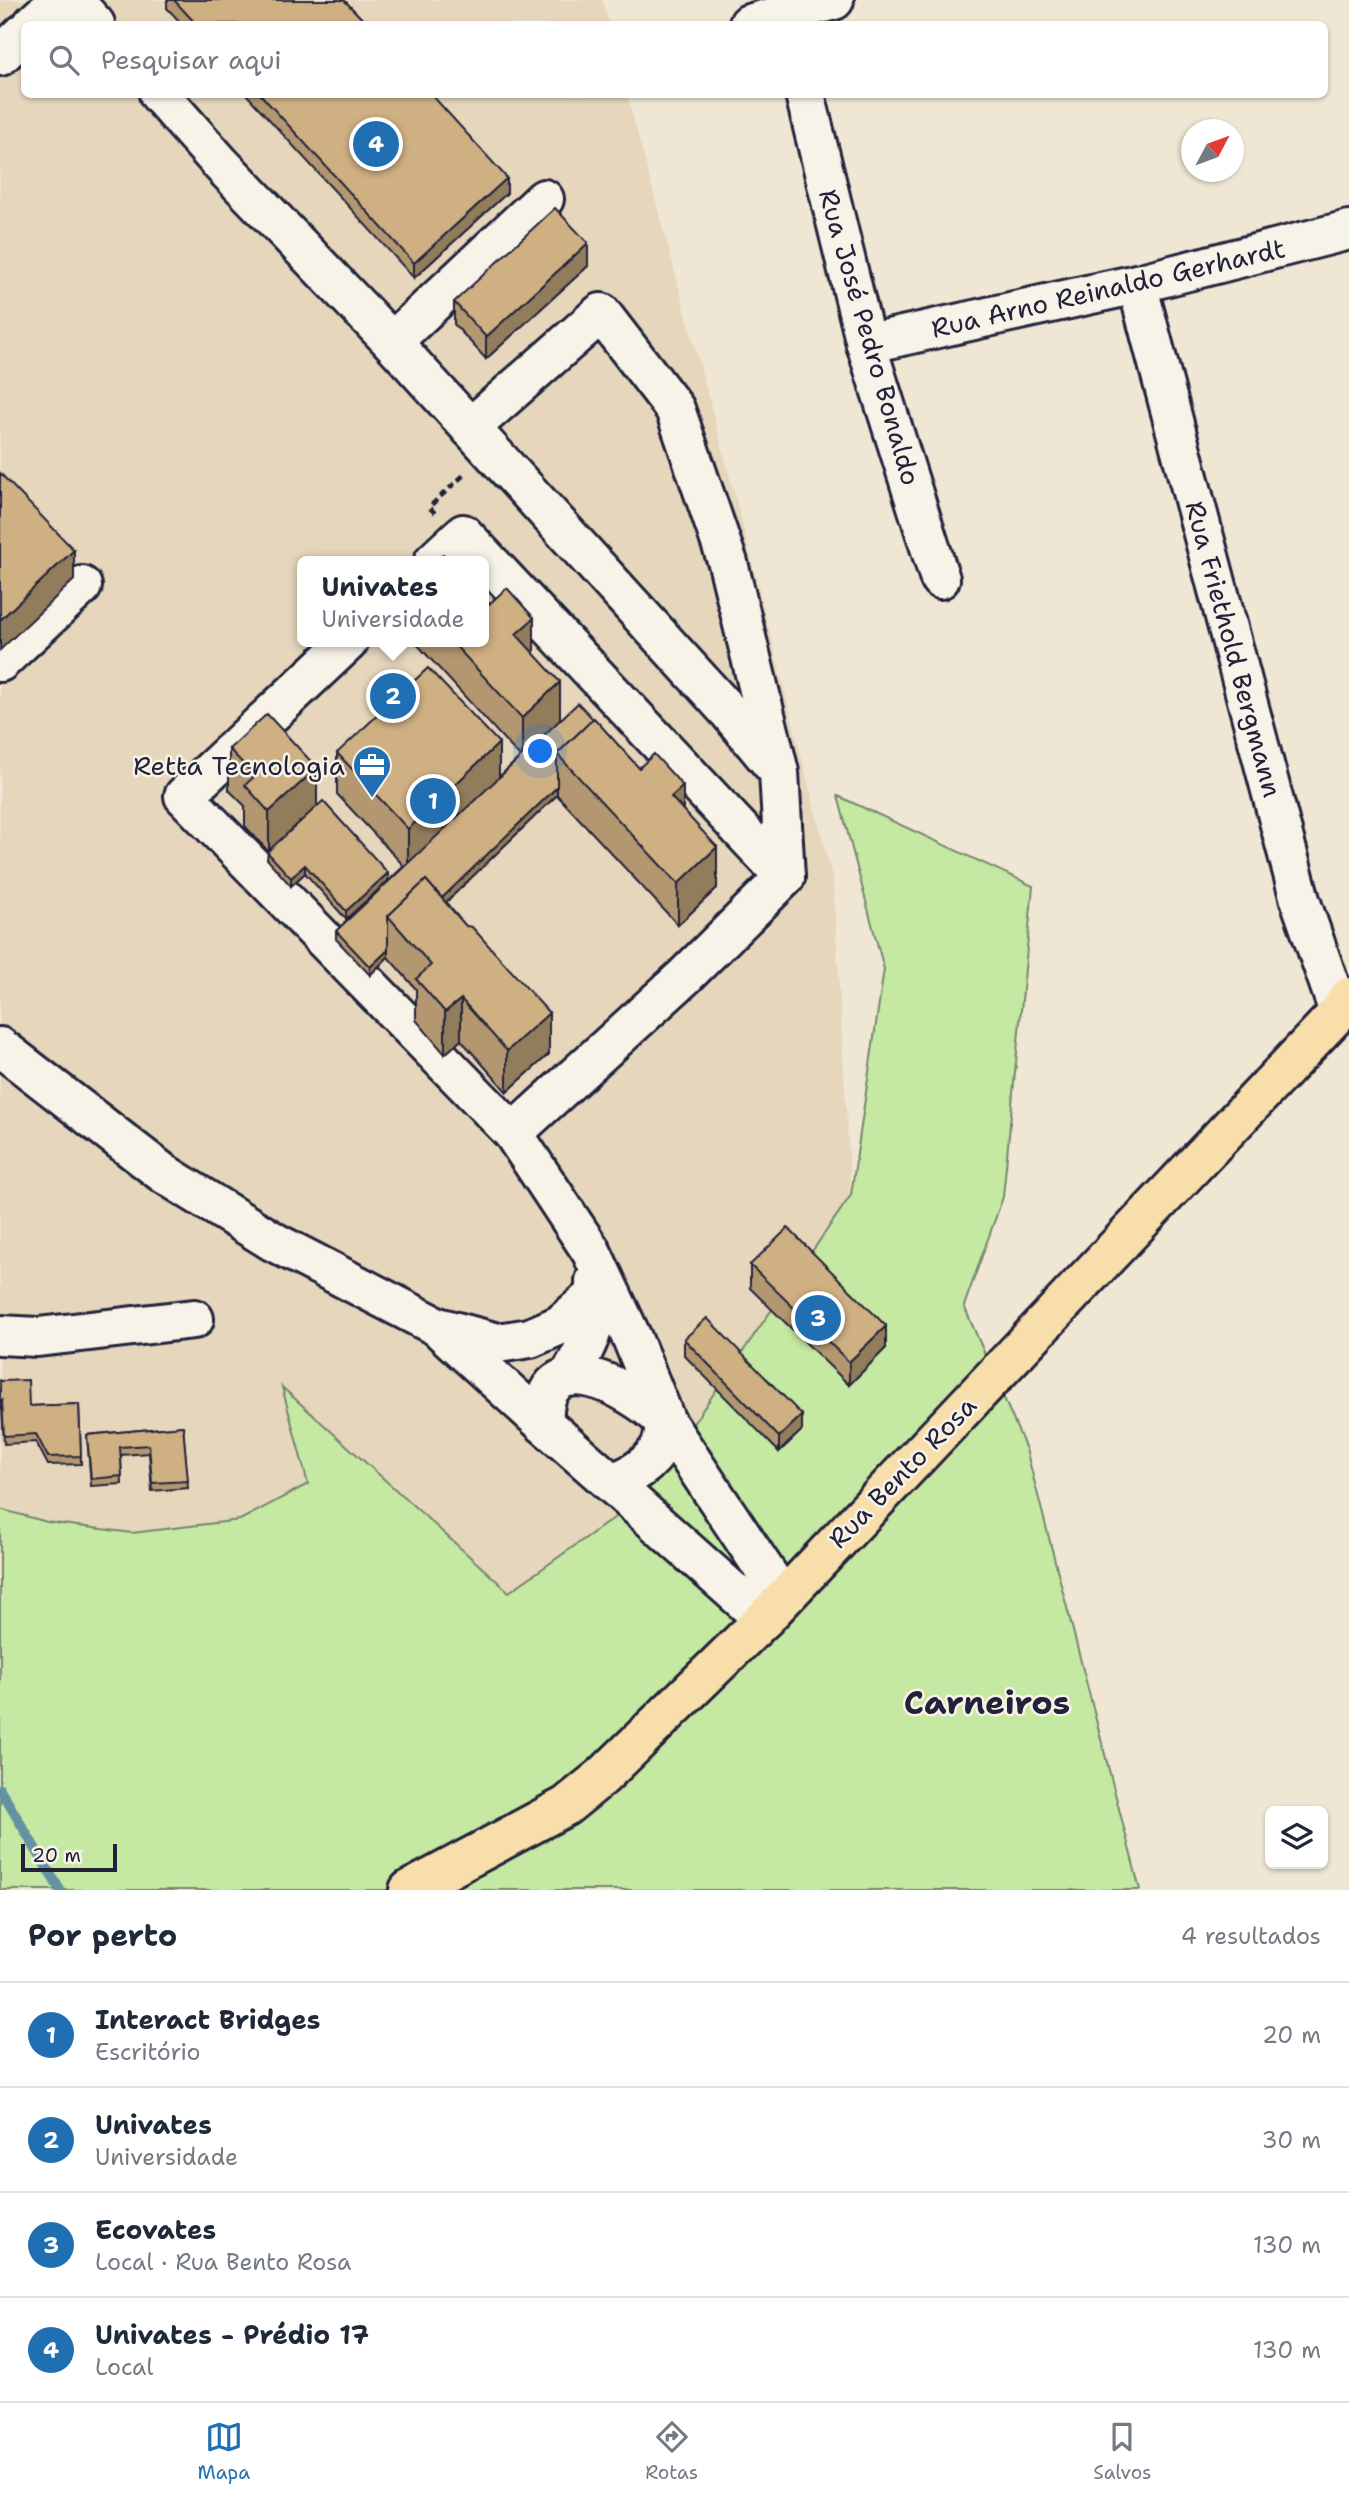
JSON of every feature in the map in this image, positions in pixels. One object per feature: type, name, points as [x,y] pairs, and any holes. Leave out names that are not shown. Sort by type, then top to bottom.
[{"type":"main road","name":"Rua Bento Rosa","points":[[410,1890],[566,1806],[603,1776],[773,1608],[1344,1005]]},
{"type":"street","points":[[759,21],[834,0]]},
{"type":"street","points":[[47,11],[84,21]]},
{"type":"street","points":[[0,56],[21,36]]},
{"type":"street","points":[[163,98],[221,164],[392,342],[729,712],[779,772]]},
{"type":"street","name":"Rua José Pedro Bonaldo","points":[[806,98],[866,344],[940,579]]},
{"type":"street","points":[[392,342],[544,199]]},
{"type":"street","name":"Rua Arno Reinaldo Gerhardt","points":[[866,344],[1137,284],[1349,230]]},
{"type":"street","name":"Rua Friethold Bergmann","points":[[1137,284],[1300,900],[1344,1005]]},
{"type":"street","points":[[470,428],[601,313],[675,409],[728,563],[779,772],[785,877],[684,977],[513,1133]]},
{"type":"street","points":[[439,556],[463,534],[484,556]]},
{"type":"street","points":[[489,562],[785,877]]},
{"type":"street","points":[[0,662],[82,586]]},
{"type":"street","points":[[343,647],[184,796],[513,1133],[591,1251],[632,1338],[666,1422],[773,1608]]},
{"type":"street","points":[[0,1038],[13,1057],[163,1173],[274,1242],[438,1327],[498,1343],[530,1338],[560,1325],[596,1294]]},
{"type":"street","points":[[570,1375],[593,1333],[596,1294],[591,1251]]},
{"type":"street","points":[[0,1335],[38,1337],[194,1319]]},
{"type":"street","points":[[438,1327],[610,1482],[773,1608]]},
{"type":"street","points":[[544,1424],[545,1400],[550,1388],[570,1375],[603,1382],[630,1392],[666,1422]]},
{"type":"street","points":[[610,1482],[622,1480],[653,1456],[662,1444],[666,1422]]},
{"type":"path","points":[[438,516],[429,507],[467,473]]},
{"type":"shaded area","points":[[0,0],[602,0],[608,21],[21,21],[21,98],[628,98],[739,511],[833,881],[851,1195],[640,1499],[509,1593],[283,1388],[308,1484],[240,1520],[132,1533],[47,1522],[0,1509]]},
{"type":"green space","points":[[838,796],[1033,886],[1003,1197],[964,1306],[1026,1449],[1140,1890],[0,1890],[0,1509],[47,1522],[132,1533],[240,1520],[308,1484],[282,1387],[509,1592],[641,1499],[851,1195],[884,969]]},
{"type":"building","points":[[174,0],[344,0],[364,21],[193,21]]},
{"type":"building","points":[[264,98],[435,98],[507,178],[414,263]]},
{"type":"building","points":[[555,208],[588,243],[486,337],[454,302]]},
{"type":"building","points":[[0,473],[74,550],[0,620]]},
{"type":"building","points":[[507,588],[534,618],[516,634],[560,682],[522,718],[457,647],[489,647],[489,604]]},
{"type":"building","points":[[428,668],[499,743],[408,829],[337,753]]},
{"type":"building","points":[[578,703],[593,719],[557,754],[557,787],[442,898],[426,880],[388,916],[388,950],[370,967],[336,931]]},
{"type":"building","points":[[267,714],[317,768],[269,812],[245,785],[255,776],[229,749]]},
{"type":"building","points":[[594,718],[639,768],[654,754],[683,786],[671,797],[717,847],[678,884],[557,754]]},
{"type":"building","points":[[323,801],[388,873],[346,911],[305,865],[291,878],[267,852]]},
{"type":"building","points":[[426,880],[549,1013],[507,1051],[461,999],[445,1012],[416,979],[431,965],[388,916]]},
{"type":"building","points":[[788,1228],[886,1326],[849,1362],[750,1265]]},
{"type":"building","points":[[707,1318],[802,1415],[779,1437],[684,1339]]},
{"type":"building","points":[[28,1380],[29,1406],[79,1404],[81,1456],[48,1457],[36,1434],[4,1436],[0,1381]]},
{"type":"building","points":[[183,1426],[188,1481],[152,1483],[149,1445],[120,1447],[122,1476],[91,1479],[87,1435]]},
{"type":"waterway","points":[[0,1789],[60,1890]]},
{"type":"place","name":"Univates - Prédio 17","points":[[376,144]]},
{"type":"place","name":"Univates","points":[[393,696]]},
{"type":"place","name":"Retta Tecnologia","points":[[372,799]]},
{"type":"place","name":"Interact Bridges","points":[[433,801]]},
{"type":"place","name":"Ecovates","points":[[818,1318]]},
{"type":"district","name":"Carneiros","points":[[987,1702]]}]
